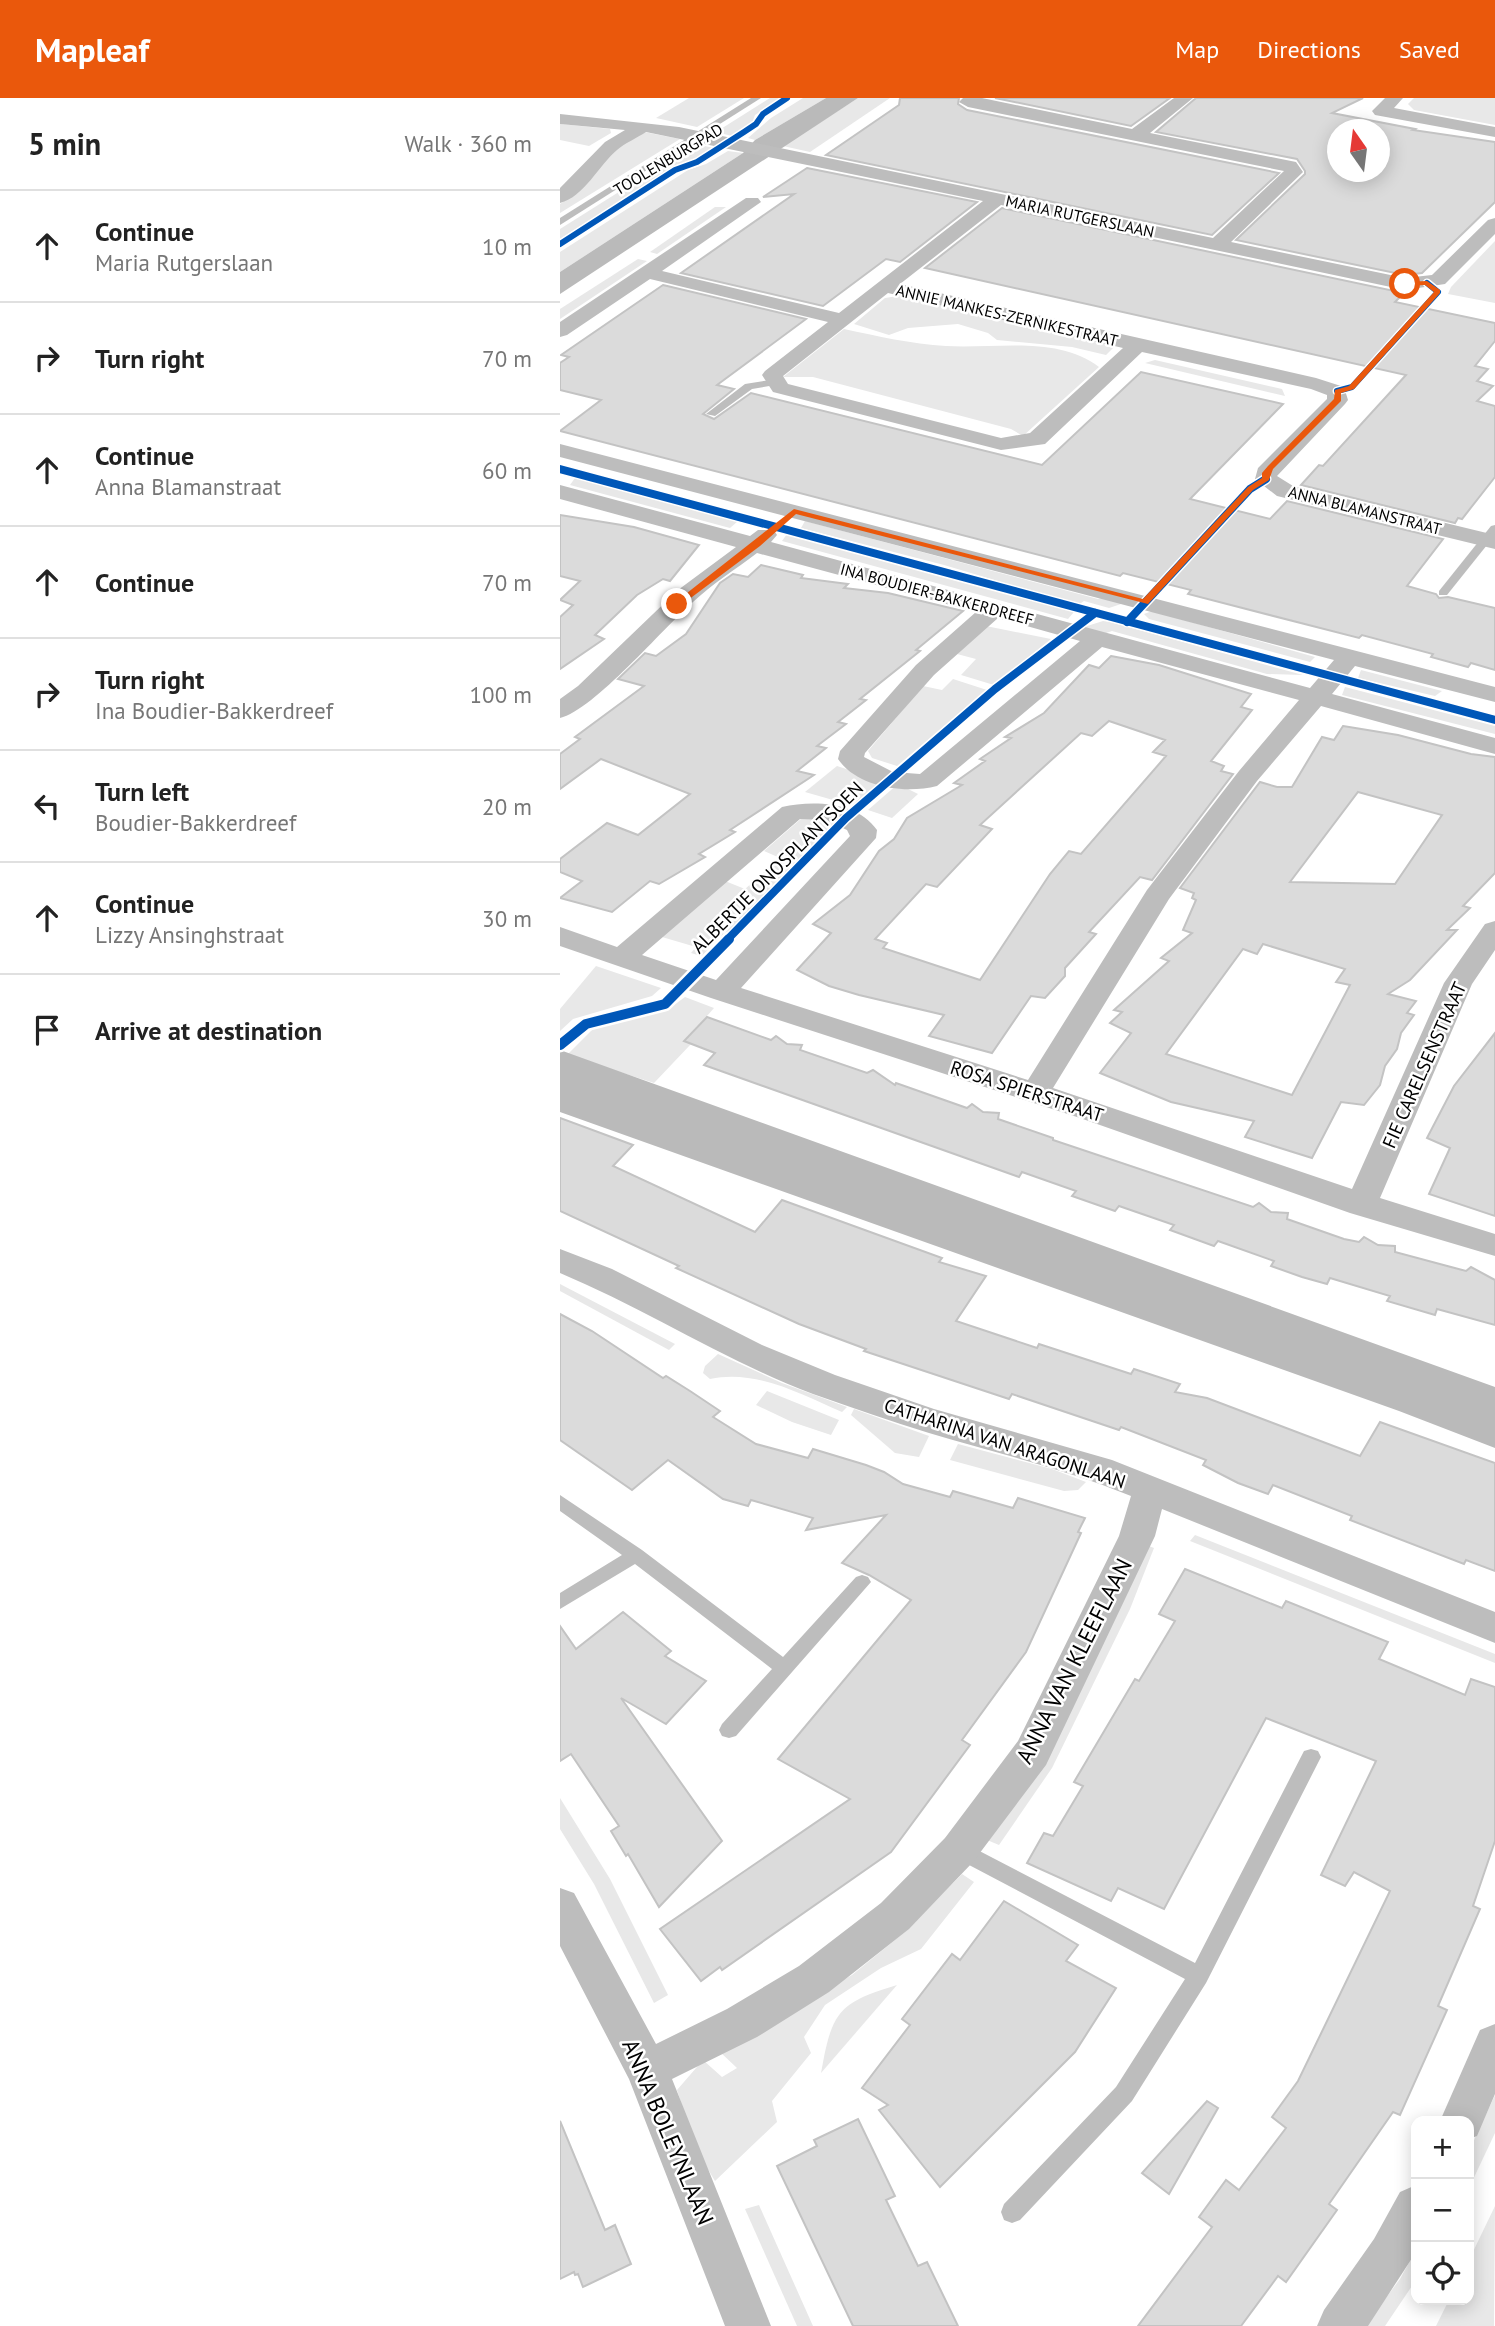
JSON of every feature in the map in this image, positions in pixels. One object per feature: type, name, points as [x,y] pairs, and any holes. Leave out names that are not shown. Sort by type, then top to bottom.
[{"type":"street","points":[[974,98],[968,102],[1290,166],[1294,172],[1217,245]]},
{"type":"street","points":[[1136,135],[1185,98]]},
{"type":"street","points":[[1395,98],[1381,111],[1495,132]]},
{"type":"street","name":"MARIA RUTGERSLAAN","points":[[560,119],[643,126],[696,136],[1405,284],[1438,281],[1495,224]]},
{"type":"street","points":[[560,198],[611,146],[643,126]]},
{"type":"street","name":"ANNIE MANKES-ZERNIKESTRAAT","points":[[997,200],[772,375],[780,388],[1001,444],[1037,439],[1138,345]]},
{"type":"street","points":[[560,331],[752,202]]},
{"type":"street","points":[[647,273],[841,319]]},
{"type":"street","name":"ANNIE MANKES-ZERNIKESTRAAT","points":[[886,287],[1138,345]]},
{"type":"street","name":"ANNA BLAMANSTRAAT","points":[[1138,345],[1337,391],[1338,400],[1266,473],[1266,479],[1272,485],[1284,491],[1492,537]]},
{"type":"street","points":[[566,458],[794,512],[1495,695]]},
{"type":"street","name":"INA BOUDIER-BAKKERDREEF","points":[[560,492],[1495,746]]},
{"type":"street","points":[[560,711],[587,691],[686,595],[757,544],[794,512]]},
{"type":"street","name":"ALBERTJE ONOSPLANTSOEN","points":[[993,610],[925,670],[853,751],[851,759],[859,767],[904,782],[928,780],[1097,639]]},
{"type":"street","points":[[1035,1093],[1157,896],[1248,776],[1350,657]]},
{"type":"street","name":"ALBERTJE ONOSPLANTSOEN","points":[[621,958],[791,813],[813,809],[857,823],[864,830],[863,838],[721,992]]},
{"type":"street","name":"FIE CARELSENSTRAAT","points":[[1361,1205],[1458,983],[1495,930]]},
{"type":"street","name":"ROSA SPIERSTRAAT","points":[[560,936],[721,992],[1035,1093],[1361,1205],[1495,1245]]},
{"type":"street","name":"CATHARINA VAN ARAGONLAAN","points":[[560,1260],[601,1277],[750,1353],[823,1384],[928,1420],[1100,1469],[1495,1628]]},
{"type":"street","name":"ANNA VAN KLEEFLAAN","points":[[647,2070],[741,2023],[814,1979],[895,1916],[959,1850],[1032,1753],[1137,1536],[1150,1490]]},
{"type":"street","name":"ANNA BOLEYNLAAN","points":[[560,1906],[647,2070],[748,2326]]},
{"type":"street","points":[[1464,2116],[1495,2044]]},
{"type":"street","points":[[1340,2326],[1390,2255],[1411,2216]]},
{"type":"lane","points":[[560,222],[757,98]]},
{"type":"lane","points":[[711,414],[750,386],[777,382]]},
{"type":"lane","points":[[1443,593],[1492,537]]},
{"type":"lane","points":[[560,1502],[636,1555],[785,1669]]},
{"type":"lane","points":[[560,1602],[636,1555]]},
{"type":"lane","points":[[729,1731],[862,1582]]},
{"type":"lane","points":[[1012,2212],[1124,2094],[1199,1976],[1311,1757]]},
{"type":"lane","points":[[959,1850],[1199,1976]]},
{"type":"shaded area","points":[[689,98],[744,98],[697,127],[656,118]]},
{"type":"shaded area","points":[[770,98],[782,98],[755,115],[752,123],[732,136],[716,132]]},
{"type":"shaded area","points":[[803,98],[826,98],[755,140],[748,138],[771,118]]},
{"type":"shaded area","points":[[826,98],[858,98],[560,294],[560,272],[743,153],[755,140]]},
{"type":"shaded area","points":[[858,98],[890,98],[810,152],[783,146]]},
{"type":"shaded area","points":[[1414,98],[1495,98],[1495,125],[1414,110],[1408,104]]},
{"type":"shaded area","points":[[560,124],[610,129],[611,133],[589,146],[560,140]]},
{"type":"shaded area","points":[[644,132],[680,139],[560,213],[560,204],[569,198],[612,151]]},
{"type":"shaded area","points":[[695,144],[714,148],[692,161],[676,165],[560,239],[560,229]]},
{"type":"shaded area","points":[[728,151],[743,153],[560,272],[560,252],[688,170],[706,164]]},
{"type":"shaded area","points":[[715,207],[726,207],[657,254],[650,252]]},
{"type":"shaded area","points":[[1495,241],[1495,303],[1448,294],[1451,287]]},
{"type":"shaded area","points":[[638,259],[647,261],[560,319],[560,309]]},
{"type":"shaded area","points":[[898,296],[1118,343],[1106,355],[1072,347],[997,340],[988,333],[958,324],[908,328],[889,335],[854,324],[885,298]]},
{"type":"shaded area","points":[[844,329],[933,345],[1045,347],[1083,357],[1099,367],[1023,436],[1011,429],[813,377],[783,377]]},
{"type":"shaded area","points":[[1155,360],[1282,389],[1285,396],[1145,363]]},
{"type":"shaded area","points":[[575,478],[738,521],[730,528],[570,485]]},
{"type":"shaded area","points":[[805,521],[1098,599],[1107,597],[1127,602],[1109,608],[1084,601],[1078,605],[944,565],[801,528]]},
{"type":"shaded area","points":[[787,534],[1074,612],[1068,619],[782,541]]},
{"type":"shaded area","points":[[1152,611],[1315,657],[1310,662],[1149,619],[1144,614]]},
{"type":"shaded area","points":[[1103,621],[1303,675],[1267,674],[1112,631],[1103,634],[1084,627]]},
{"type":"shaded area","points":[[986,626],[1051,639],[994,685],[961,675],[976,659],[957,654]]},
{"type":"shaded area","points":[[1361,670],[1442,691],[1435,696],[1358,678]]},
{"type":"shaded area","points":[[953,679],[987,690],[897,766],[872,758],[868,751],[923,686],[942,690]]},
{"type":"shaded area","points":[[1345,687],[1495,726],[1495,734],[1342,695]]},
{"type":"shaded area","points":[[837,766],[883,781],[854,806],[805,792]]},
{"type":"shaded area","points":[[898,784],[918,794],[892,818],[868,810]]},
{"type":"shaded area","points":[[802,818],[837,820],[704,957],[691,953],[696,947],[662,937],[725,881],[745,889],[780,858],[764,851]]},
{"type":"shaded area","points":[[596,966],[661,988],[652,996],[573,1019],[560,1031],[560,1009]]},
{"type":"shaded area","points":[[685,997],[714,1008],[685,1041],[691,1044],[654,1083],[567,1055],[594,1028],[670,1008]]},
{"type":"shaded area","points":[[560,1050],[1495,1387],[1495,1448],[1399,1411],[560,1112]]},
{"type":"shaded area","points":[[560,1284],[675,1344],[669,1350],[560,1291]]},
{"type":"shaded area","points":[[718,1354],[782,1383],[847,1407],[842,1412],[761,1380],[744,1377],[710,1379],[703,1373],[705,1366]]},
{"type":"shaded area","points":[[767,1391],[839,1420],[831,1435],[792,1422],[756,1405]]},
{"type":"shaded area","points":[[854,1409],[929,1436],[919,1457],[895,1453],[851,1415]]},
{"type":"shaded area","points":[[958,1444],[1052,1469],[1086,1482],[1078,1490],[1064,1491],[950,1460]]},
{"type":"shaded area","points":[[1195,1535],[1495,1654],[1495,1663],[1190,1541]]},
{"type":"shaded area","points":[[1144,1544],[1154,1548],[1130,1609],[1052,1768],[999,1845],[987,1840]]},
{"type":"shaded area","points":[[560,1798],[610,1879],[668,1995],[654,2003],[594,1884],[560,1829]]},
{"type":"shaded area","points":[[962,1874],[974,1882],[921,1949],[881,1968],[825,2005],[804,2037],[811,2053],[772,2101],[777,2122],[715,2181],[698,2153],[677,2090],[703,2060],[722,2077],[737,2068],[719,2051],[852,1975],[906,1931]]},
{"type":"shaded area","points":[[897,1985],[821,2073],[829,2036],[841,2012],[862,1998]]},
{"type":"shaded area","points":[[1495,2095],[1495,2133],[1474,2177],[1474,2140]]},
{"type":"shaded area","points":[[759,2205],[813,2326],[797,2326],[745,2209]]},
{"type":"shaded area","points":[[1495,2206],[1494,2326],[1436,2326],[1446,2305],[1474,2305],[1474,2250]]},
{"type":"shaded area","points":[[1411,2259],[1411,2287],[1385,2326],[1365,2326],[1400,2279]]},
{"type":"building","points":[[900,98],[959,98],[958,104],[967,110],[1279,173],[1212,235],[826,155],[899,105]]},
{"type":"building","points":[[995,98],[1170,98],[1131,126]]},
{"type":"building","points":[[1196,98],[1363,98],[1332,113],[1363,119],[1327,119],[1327,182],[1390,182],[1390,124],[1495,142],[1495,202],[1422,273],[1405,275],[1236,240],[1305,174],[1297,159],[1156,132]]},
{"type":"building","points":[[807,168],[977,202],[900,262],[886,259],[823,306],[681,273],[794,194],[763,197]]},
{"type":"building","points":[[1002,208],[1404,293],[1395,302],[1495,323],[1495,341],[1475,366],[1488,369],[1477,381],[1493,386],[1477,401],[1495,406],[1495,477],[1462,519],[1458,518],[1455,523],[1301,485],[1319,465],[1323,466],[1406,375],[925,268]]},
{"type":"building","points":[[663,285],[806,319],[717,385],[734,389],[703,414],[714,419],[751,393],[1042,465],[1141,372],[1283,404],[1190,499],[1270,519],[1287,501],[1443,539],[1407,586],[1436,594],[1439,598],[1448,597],[1495,608],[1495,670],[1471,663],[1468,667],[1431,657],[1433,654],[1362,635],[1359,638],[1188,594],[1191,590],[1123,573],[1120,576],[560,431],[601,400],[560,390],[560,363],[569,357],[561,355]]},
{"type":"building","points":[[560,515],[634,527],[699,545],[670,581],[663,579],[637,595],[595,635],[604,639],[560,669],[560,617],[573,605],[560,600],[580,581],[560,576]]},
{"type":"building","points":[[761,565],[803,575],[801,578],[848,584],[844,588],[888,593],[963,611],[916,650],[920,651],[860,699],[866,700],[838,722],[846,724],[817,746],[826,748],[797,771],[814,775],[730,830],[735,832],[699,854],[705,857],[659,884],[650,881],[612,912],[560,898],[582,881],[560,872],[560,859],[607,823],[638,835],[690,794],[601,759],[560,789],[560,754],[580,739],[575,737],[644,686],[618,679],[645,653],[656,656],[686,634],[720,583],[733,574],[748,577]]},
{"type":"building","points":[[1111,656],[1159,665],[1251,694],[1241,707],[1252,710],[1211,761],[1224,766],[1221,771],[1233,774],[1152,880],[1140,877],[1089,932],[1096,934],[1065,968],[1065,976],[1045,998],[1031,996],[992,1053],[929,1036],[944,1015],[829,986],[797,970],[831,933],[813,924],[850,895],[879,851],[894,839],[907,818],[962,785],[954,783],[985,761],[980,759],[1011,738],[1005,737],[1044,713],[1089,665],[1099,668]],"holes":[[[1109,721],[1165,740],[1153,752],[1166,756],[1081,854],[1069,851],[1050,874],[980,980],[883,948],[887,943],[875,939],[926,884],[937,887],[992,829],[980,825],[1081,733],[1092,736]]]},
{"type":"building","points":[[1343,726],[1398,735],[1471,754],[1495,757],[1495,873],[1463,906],[1470,908],[1447,930],[1457,930],[1410,980],[1388,994],[1416,1001],[1407,1013],[1414,1015],[1401,1033],[1397,1049],[1385,1066],[1380,1085],[1364,1105],[1341,1102],[1312,1158],[1245,1137],[1254,1121],[1171,1102],[1100,1073],[1131,1033],[1110,1023],[1122,1012],[1114,1010],[1169,961],[1161,958],[1192,933],[1183,930],[1196,900],[1192,898],[1194,893],[1180,888],[1260,782],[1277,787],[1292,787],[1322,737],[1334,740]],"holes":[[[1358,792],[1442,815],[1395,884],[1290,882]],[[1263,944],[1345,969],[1336,982],[1350,985],[1292,1095],[1166,1054],[1243,949],[1257,954]]]},
{"type":"building","points":[[707,1017],[771,1040],[776,1036],[787,1044],[802,1045],[800,1050],[867,1073],[873,1070],[895,1085],[896,1083],[967,1108],[972,1104],[983,1112],[999,1113],[998,1119],[1053,1140],[1253,1207],[1259,1203],[1271,1212],[1288,1213],[1287,1219],[1344,1239],[1359,1242],[1364,1237],[1378,1245],[1395,1246],[1395,1252],[1466,1271],[1471,1267],[1495,1280],[1495,1325],[1437,1309],[1435,1315],[1387,1301],[1390,1296],[1330,1278],[1327,1284],[1302,1277],[1271,1266],[1274,1261],[1218,1241],[1214,1246],[1170,1230],[1174,1225],[1119,1206],[1115,1211],[1072,1196],[1076,1191],[1022,1172],[1019,1177],[704,1065],[715,1053],[684,1041]]},
{"type":"building","points":[[1495,1033],[1495,1216],[1429,1194],[1450,1148],[1427,1138],[1454,1086]]},
{"type":"building","points":[[560,1118],[633,1145],[613,1166],[755,1232],[782,1200],[942,1258],[939,1262],[986,1276],[956,1321],[1037,1348],[1039,1344],[1131,1374],[1134,1369],[1180,1384],[1175,1392],[1207,1398],[1360,1456],[1380,1422],[1495,1463],[1495,1571],[1466,1560],[1464,1564],[1350,1520],[1352,1516],[1273,1485],[1268,1494],[1238,1483],[1203,1465],[1206,1460],[1121,1427],[1119,1430],[1012,1394],[1009,1399],[864,1351],[866,1349],[799,1324],[676,1268],[679,1266],[560,1211]]},
{"type":"building","points":[[560,1314],[592,1331],[663,1378],[666,1376],[690,1391],[720,1411],[713,1417],[756,1444],[808,1458],[813,1449],[884,1472],[903,1484],[950,1497],[953,1491],[1013,1508],[1018,1498],[1085,1518],[1078,1532],[1081,1533],[1026,1652],[962,1740],[970,1745],[891,1852],[722,1970],[720,1967],[701,1981],[660,1929],[850,1799],[778,1759],[911,1600],[869,1575],[842,1563],[886,1515],[806,1530],[813,1518],[751,1500],[748,1506],[723,1499],[668,1460],[632,1490],[560,1440]]},
{"type":"building","points":[[1185,1569],[1282,1608],[1286,1601],[1388,1642],[1379,1659],[1465,1695],[1471,1679],[1495,1687],[1495,1841],[1473,1906],[1480,1909],[1438,2006],[1447,2010],[1400,2115],[1393,2112],[1329,2204],[1337,2210],[1286,2282],[1278,2276],[1241,2326],[1138,2326],[1212,2227],[1199,2217],[1226,2180],[1239,2190],[1286,2128],[1272,2117],[1298,2081],[1390,1891],[1354,1872],[1345,1886],[1321,1875],[1376,1761],[1266,1718],[1164,1909],[1118,1888],[1111,1901],[1027,1863],[1044,1833],[1053,1836],[1083,1786],[1074,1782],[1135,1679],[1139,1681],[1175,1621],[1159,1614]]},
{"type":"building","points":[[623,1612],[671,1651],[665,1656],[706,1681],[666,1724],[621,1698],[722,1841],[659,1907],[611,1831],[619,1826],[571,1754],[560,1761],[560,1626],[576,1649]]},
{"type":"building","points":[[1004,1901],[1078,1945],[1066,1961],[1116,1988],[1075,2052],[940,2187],[879,2110],[888,2105],[862,2088],[910,2025],[902,2019],[952,1954],[960,1960]]},
{"type":"building","points":[[1207,2101],[1218,2108],[1169,2194],[1142,2173]]},
{"type":"building","points":[[858,2119],[895,2196],[886,2200],[918,2266],[927,2262],[958,2326],[853,2326],[777,2166],[817,2146],[814,2140]]},
{"type":"building","points":[[560,2121],[605,2230],[615,2225],[631,2264],[583,2287],[578,2274],[575,2275],[574,2272],[560,2279]]},
{"type":"cycle path","name":"TOOLENBURGPAD","points":[[560,244],[675,170],[697,162],[744,132],[756,124],[763,114],[787,98]]},
{"type":"cycle path","points":[[1337,391],[1352,387],[1438,292],[1427,283]]},
{"type":"cycle path","points":[[560,469],[1495,720]]},
{"type":"cycle path","points":[[1127,622],[1250,489],[1266,479]]},
{"type":"cycle path","points":[[560,1045],[586,1024],[665,1004],[846,818],[995,689],[1095,613]]},
{"type":"route","points":[[677,604],[757,544],[794,512],[1145,603],[1250,489],[1266,479],[1266,473],[1271,467],[1338,400],[1337,391],[1352,387],[1438,292],[1427,283],[1405,284]]}]
